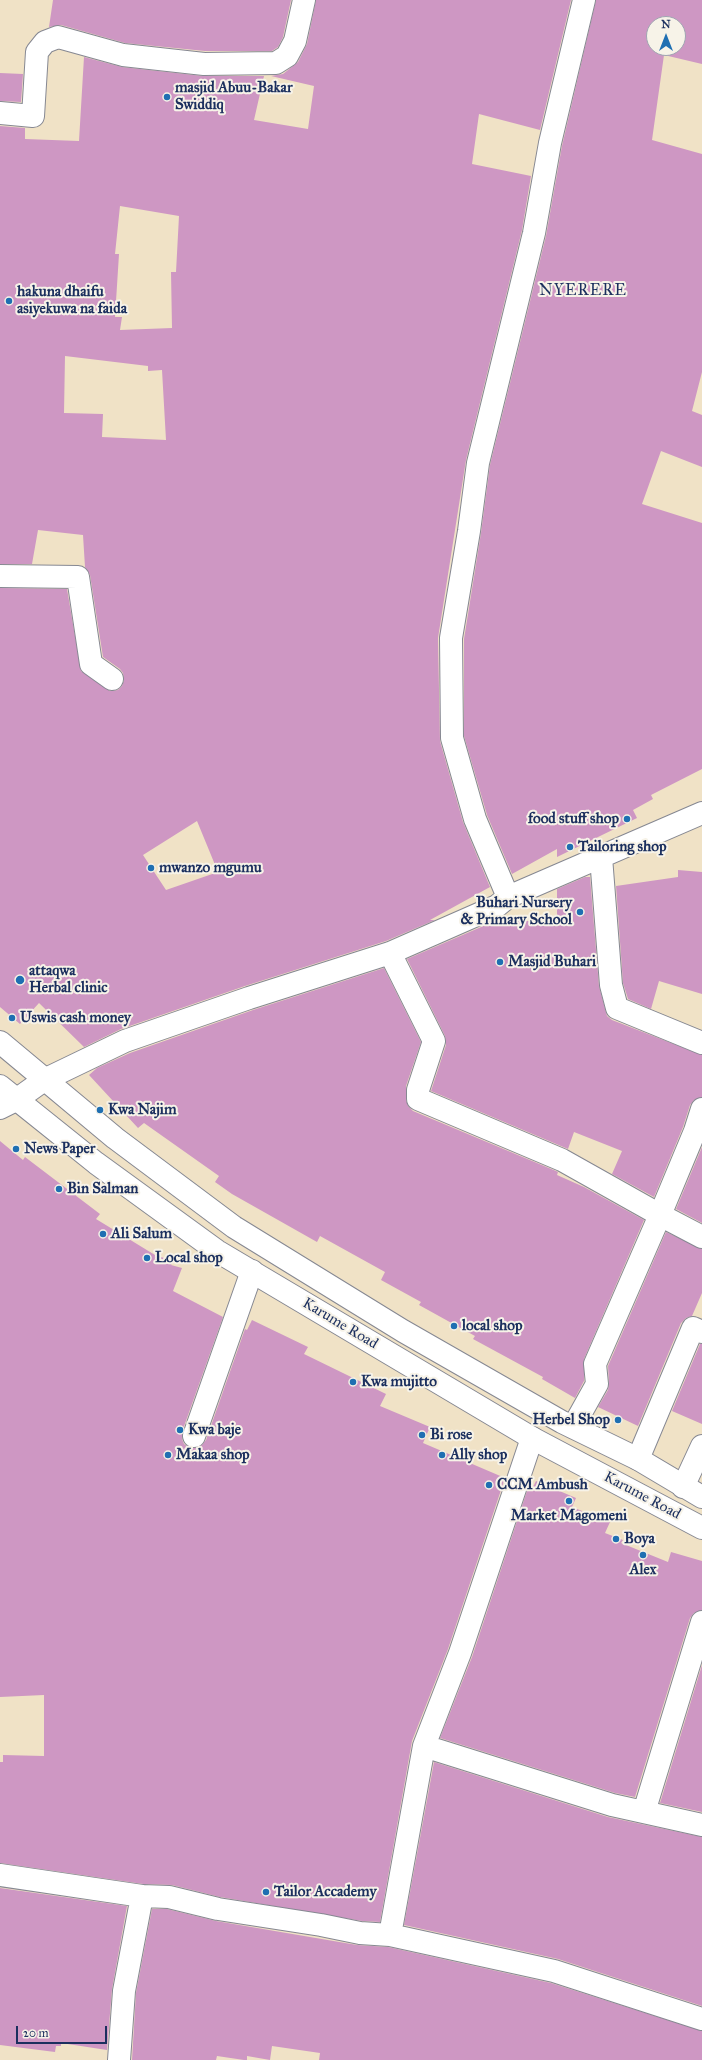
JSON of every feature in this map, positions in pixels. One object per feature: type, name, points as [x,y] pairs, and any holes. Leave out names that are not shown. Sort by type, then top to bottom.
[{"type":"street","points":[[0,113],[33,116],[37,52],[46,42],[58,38],[123,55],[204,64],[276,63],[287,56],[295,42],[304,0]]},
{"type":"street","points":[[508,897],[475,819],[452,738],[451,638],[469,532],[478,464],[534,233],[550,143],[584,0]]},
{"type":"street","points":[[0,576],[78,577],[91,664],[112,679]]},
{"type":"street","points":[[5,1098],[125,1041],[249,998],[390,953],[496,906],[508,897],[702,813]]},
{"type":"street","points":[[601,857],[611,985],[618,1008],[702,1043]]},
{"type":"street","points":[[390,953],[434,1041],[418,1090],[418,1099],[562,1160],[702,1237]]},
{"type":"street","points":[[0,1042],[114,1138],[234,1227],[403,1331],[573,1427],[638,1459],[682,1487],[702,1497]]},
{"type":"street","name":"Karume Road","points":[[5,1098],[217,1251],[532,1438],[702,1528]]},
{"type":"street","points":[[573,1427],[597,1384],[595,1364],[660,1215],[695,1131],[702,1109]]},
{"type":"street","points":[[194,1436],[252,1271]]},
{"type":"street","points":[[638,1459],[693,1328],[702,1332]]},
{"type":"street","points":[[390,1935],[424,1746],[460,1653],[532,1438]]},
{"type":"street","points":[[682,1487],[702,1446]]},
{"type":"street","points":[[644,1812],[702,1622]]},
{"type":"street","points":[[424,1746],[549,1786],[644,1812],[702,1825]]},
{"type":"street","points":[[0,1875],[142,1896],[169,1897],[218,1909],[321,1925],[360,1933],[390,1935],[554,1971],[702,2018]]},
{"type":"street","points":[[119,2060],[124,1991],[142,1896]]},
{"type":"building","points":[[53,0],[291,0],[283,37],[278,47],[272,51],[205,51],[125,43],[61,25],[49,27]]},
{"type":"building","points":[[316,0],[571,0],[540,130],[479,114],[472,164],[531,176],[522,230],[466,460],[438,638],[440,741],[463,822],[490,887],[430,920],[435,920],[386,941],[245,986],[121,1029],[84,1047],[39,1003],[20,1024],[0,1007],[0,588],[67,589],[81,671],[110,691],[118,690],[122,686],[124,680],[123,673],[120,669],[103,657],[90,575],[85,567],[83,535],[38,530],[32,564],[0,564],[0,126],[25,128],[25,139],[79,141],[84,57],[122,67],[203,76],[264,76],[254,120],[308,129],[314,86],[271,76],[283,74],[298,62],[307,44]],"holes":[[[120,206],[179,216],[176,272],[171,272],[172,328],[120,330],[122,317],[115,317],[119,254],[115,254]],[[65,356],[148,366],[148,371],[162,370],[166,440],[102,437],[103,414],[64,413]],[[197,821],[218,872],[166,890],[143,855]]]},
{"type":"building","points":[[596,0],[702,0],[702,64],[668,56],[686,56],[686,16],[646,16],[646,56],[664,56],[652,140],[702,154],[702,372],[692,411],[702,415],[702,467],[661,451],[642,504],[702,523],[702,769],[651,795],[653,799],[633,810],[637,818],[557,857],[557,849],[512,874],[487,815],[464,736],[464,639],[490,465],[546,236],[562,146]]},
{"type":"building","points":[[0,73],[23,74],[21,102],[0,101]]},
{"type":"building","points":[[678,870],[702,872],[702,994],[659,981],[651,1009],[628,999],[623,983],[616,886],[678,877]]},
{"type":"building","points":[[585,877],[590,877],[599,986],[607,1016],[612,1020],[702,1055],[702,1097],[694,1100],[690,1105],[683,1127],[654,1197],[612,1174],[622,1151],[574,1132],[568,1149],[431,1091],[446,1045],[445,1036],[407,959],[495,921],[557,921],[557,889]]},
{"type":"building","points":[[384,968],[421,1042],[406,1086],[406,1099],[408,1106],[413,1111],[556,1171],[558,1172],[557,1175],[584,1187],[644,1220],[584,1359],[584,1381],[575,1398],[542,1379],[543,1377],[473,1339],[475,1336],[419,1305],[421,1302],[381,1280],[385,1272],[320,1236],[317,1242],[232,1194],[215,1182],[219,1176],[144,1123],[138,1128],[89,1075],[97,1068],[130,1053],[253,1010]]},
{"type":"building","points":[[0,1141],[23,1160],[25,1157],[100,1214],[96,1219],[155,1255],[173,1261],[171,1265],[182,1268],[173,1291],[223,1317],[182,1432],[184,1444],[190,1448],[197,1448],[206,1440],[245,1329],[247,1330],[252,1320],[308,1347],[304,1354],[386,1394],[380,1406],[430,1427],[423,1443],[505,1478],[448,1649],[412,1741],[380,1922],[362,1921],[220,1897],[172,1885],[143,1884],[0,1863],[0,1762],[3,1762],[3,1755],[44,1756],[44,1695],[0,1697]]},
{"type":"building","points":[[702,1147],[702,1223],[676,1209]]},
{"type":"building","points":[[666,1232],[702,1249],[702,1293],[692,1316],[686,1318],[681,1323],[638,1426],[598,1407],[608,1390],[608,1366]]},
{"type":"building","points":[[700,1344],[702,1344],[702,1424],[672,1411]]},
{"type":"building","points":[[536,1481],[576,1498],[572,1507],[610,1522],[605,1533],[623,1540],[621,1543],[668,1562],[671,1552],[702,1561],[702,1610],[694,1613],[690,1618],[635,1797],[615,1793],[440,1738],[472,1657],[528,1488],[532,1489]]},
{"type":"building","points":[[702,1665],[702,1812],[660,1803]]},
{"type":"building","points":[[434,1762],[608,1817],[702,1837],[702,2006],[558,1959],[404,1925]]},
{"type":"building","points":[[0,1888],[127,1906],[112,1989],[107,2050],[61,2043],[61,2046],[56,2046],[55,2052],[0,2045]]},
{"type":"building","points":[[152,1909],[167,1909],[216,1921],[357,1945],[388,1947],[551,1983],[702,2031],[702,2060],[319,2060],[320,2053],[272,2046],[270,2060],[247,2056],[247,2060],[244,2060],[217,2056],[216,2060],[132,2060],[136,1993]]},
{"type":"place","name":"masjid Abuu-Bakar Swiddiq","points":[[167,97]]},
{"type":"place","name":"hakuna dhaifu asiyekuwa na faida","points":[[9,301]]},
{"type":"place","name":"food stuff shop","points":[[627,819]]},
{"type":"place","name":"Tailoring shop","points":[[570,847]]},
{"type":"place","name":"mwanzo mgumu","points":[[151,868]]},
{"type":"place","name":"Buhari Nursery & Primary School","points":[[580,912]]},
{"type":"place","name":"Masjid Buhari","points":[[500,962]]},
{"type":"place","name":"attaqwa Herbal clinic","points":[[20,980]]},
{"type":"place","name":"Uswis cash money","points":[[12,1018]]},
{"type":"place","name":"Kwa Najim","points":[[100,1110]]},
{"type":"place","name":"News Paper","points":[[16,1149]]},
{"type":"place","name":"Bin Salman","points":[[59,1189]]},
{"type":"place","name":"Ali Salum","points":[[103,1234]]},
{"type":"place","name":"Local shop","points":[[147,1258]]},
{"type":"place","name":"local shop","points":[[454,1326]]},
{"type":"place","name":"Kwa mujitto","points":[[353,1382]]},
{"type":"place","name":"Herbel Shop","points":[[618,1420]]},
{"type":"place","name":"Kwa baje","points":[[180,1430]]},
{"type":"place","name":"Bi rose","points":[[422,1435]]},
{"type":"place","name":"Makaa shop","points":[[168,1455]]},
{"type":"place","name":"Ally shop","points":[[442,1455]]},
{"type":"place","name":"CCM Ambush","points":[[489,1485]]},
{"type":"place","name":"Market Magomeni","points":[[569,1501]]},
{"type":"place","name":"Boya","points":[[616,1539]]},
{"type":"place","name":"Alex","points":[[643,1555]]},
{"type":"place","name":"Tailor Accademy","points":[[266,1892]]},
{"type":"district","name":"NYERERE","points":[[583,291]]}]
